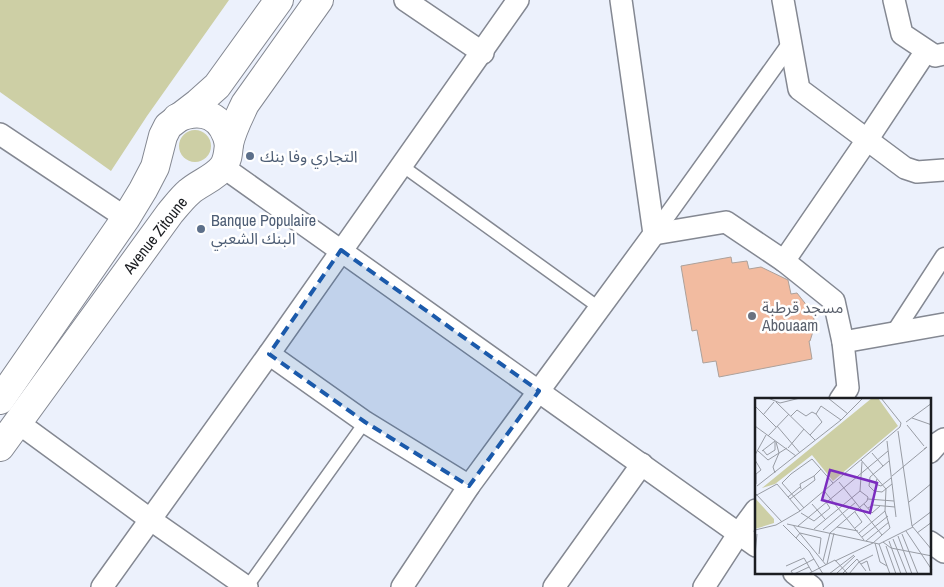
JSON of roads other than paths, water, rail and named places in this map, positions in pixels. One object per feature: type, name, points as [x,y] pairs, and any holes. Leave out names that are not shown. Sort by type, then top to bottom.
[{"type":"main road","name":"Avenue Zitoune","points":[[0,400],[126,218],[155,167],[163,136],[168,126],[217,86],[279,0]]},
{"type":"main road","points":[[161,146],[162,157],[167,166],[184,179],[195,181],[219,163],[245,104],[319,0]]},
{"type":"main road","points":[[177,118],[187,114],[199,113],[210,116],[220,123],[227,133],[219,163]]},
{"type":"main road","name":"Avenue Zitoune","points":[[0,447],[161,225],[187,193],[219,163]]},
{"type":"street","points":[[405,0],[483,53]]},
{"type":"street","points":[[102,587],[269,354],[401,165],[483,53],[518,0]]},
{"type":"street","points":[[621,0],[654,234]]},
{"type":"street","points":[[783,0],[799,89],[905,168],[917,172],[944,170]]},
{"type":"street","points":[[784,261],[868,140],[935,52],[902,34],[894,0]]},
{"type":"street","points":[[402,587],[469,486],[600,309],[791,43]]},
{"type":"street","points":[[0,134],[126,218]]},
{"type":"street","points":[[219,163],[755,545]]},
{"type":"street","points":[[654,234],[726,222],[784,261],[834,301],[843,342],[848,388],[841,398]]},
{"type":"street","points":[[894,333],[944,256]]},
{"type":"street","points":[[843,342],[944,324]]},
{"type":"street","points":[[269,354],[365,422],[469,486]]},
{"type":"street","points":[[17,422],[151,520],[247,587]]},
{"type":"street","points":[[932,450],[944,439]]},
{"type":"street","points":[[554,587],[642,464]]},
{"type":"street","points":[[704,587],[755,511]]},
{"type":"street","points":[[932,543],[944,552]]},
{"type":"street","points":[[795,574],[812,587]]},
{"type":"lane","points":[[401,165],[600,309]]},
{"type":"lane","points":[[247,587],[365,422]]},
{"type":"place","name":"التجاري وفا بنك","points":[[250,156]]},
{"type":"place","name":"Banque Populaire البنك الشعبي","points":[[201,229]]},
{"type":"place","name":"مسجد قرطبة Abouaam","points":[[752,316]]}]
